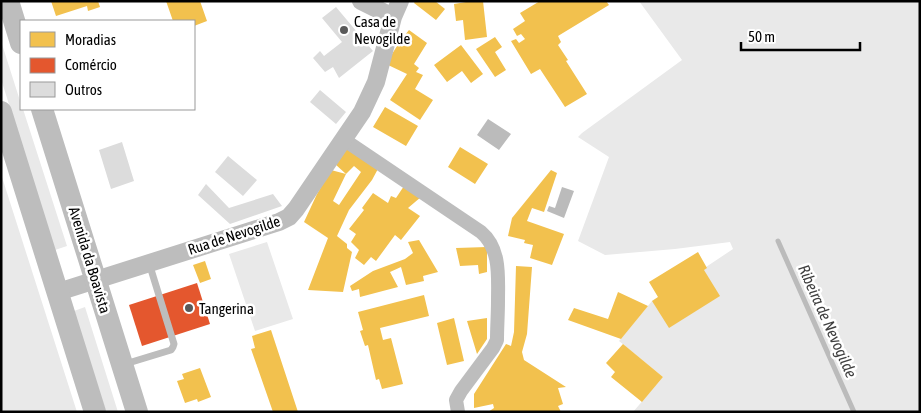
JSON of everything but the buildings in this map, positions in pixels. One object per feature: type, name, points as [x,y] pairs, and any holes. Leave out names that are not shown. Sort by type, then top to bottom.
[{"type":"main road","points":[[8,1],[20,40]]},
{"type":"main road","name":"Avenida da Boavista","points":[[42,110],[137,412]]},
{"type":"main road","points":[[1,112],[95,412]]},
{"type":"street","points":[[361,1],[396,9]]},
{"type":"street","name":"Rua de Nevogilde","points":[[58,292],[279,222],[289,216],[296,209],[362,112],[376,82],[396,9]]},
{"type":"street","points":[[343,139],[481,232],[490,242],[498,270],[497,340],[456,400],[458,412]]},
{"type":"lane","points":[[122,365],[171,350],[174,344],[149,263]]},
{"type":"shaded area","points":[[639,1],[920,1],[920,412],[633,412],[663,377],[619,341],[652,301],[733,249],[730,242],[605,255],[578,241],[609,157],[578,137],[682,60]]},
{"type":"shaded area","points":[[1,41],[20,101],[20,110],[23,110],[67,246],[55,250],[1,79]]},
{"type":"shaded area","points":[[488,119],[511,134],[499,150],[477,135]]},
{"type":"shaded area","points":[[1,174],[77,412],[1,412]]},
{"type":"shaded area","points":[[562,187],[574,191],[564,218],[547,211],[549,206],[555,208]]},
{"type":"shaded area","points":[[267,242],[293,319],[255,331],[229,254]]},
{"type":"shaded area","points":[[85,307],[118,412],[106,412],[74,311]]},
{"type":"waterway","name":"Ribeira de Nevogilde","points":[[778,241],[854,412]]},
{"type":"place","name":"Casa de Nevogilde","points":[[344,30]]},
{"type":"place","name":"Tangerina","points":[[189,308]]}]
